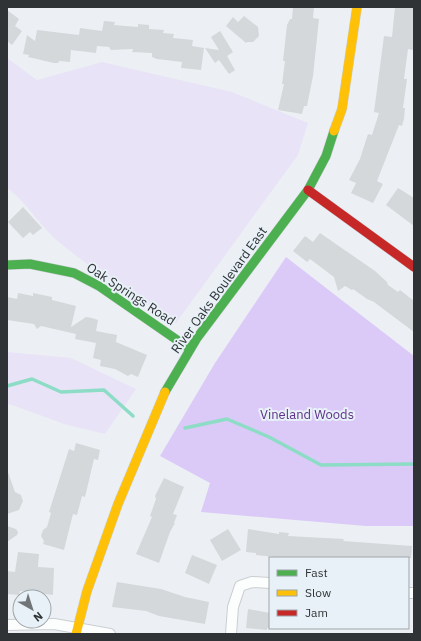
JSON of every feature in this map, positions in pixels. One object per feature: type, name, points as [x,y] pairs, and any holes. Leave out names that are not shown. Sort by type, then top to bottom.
[{"type":"street","name":"River Oaks Boulevard East","points":[[76,631],[90,584],[141,447],[164,394],[190,349],[308,190],[326,156],[342,109],[350,61],[356,7]]},
{"type":"street","points":[[308,190],[414,267]]},
{"type":"street","name":"Oak Springs Road","points":[[7,265],[30,264],[74,273],[99,286],[190,349]]},
{"type":"street","points":[[231,634],[233,607],[240,586],[252,582],[269,583]]},
{"type":"street","points":[[7,625],[54,624],[76,631],[110,634]]},
{"type":"shaded area","points":[[7,58],[37,80],[102,62],[232,92],[308,123],[298,155],[176,323],[102,275],[60,243],[7,188]]},
{"type":"shaded area","points":[[7,352],[71,358],[136,389],[105,434],[67,425],[9,404],[7,405]]},
{"type":"green space","name":"Vineland Woods","points":[[286,257],[414,356],[414,526],[366,526],[201,512],[210,483],[160,456],[215,363]]},
{"type":"building","points":[[293,7],[314,7],[313,18],[319,19],[313,76],[307,106],[304,106],[302,114],[278,110],[284,84],[282,84],[285,61],[283,61],[287,25],[290,19],[292,19]]},
{"type":"building","points":[[395,7],[414,7],[413,50],[408,49],[404,79],[407,79],[403,108],[405,108],[404,119],[402,126],[399,125],[377,181],[383,184],[373,203],[351,193],[356,183],[349,180],[360,159],[368,134],[372,135],[379,113],[374,112],[384,36],[392,37]]},
{"type":"building","points":[[7,10],[19,19],[15,26],[22,31],[12,45],[7,41]]},
{"type":"building","points":[[244,16],[258,27],[259,36],[253,42],[246,43],[226,26],[233,17],[238,22]]},
{"type":"building","points":[[104,21],[115,22],[114,25],[138,27],[138,24],[149,25],[149,29],[164,30],[163,33],[174,34],[173,38],[193,40],[192,46],[204,48],[201,70],[181,68],[182,62],[157,59],[152,57],[152,53],[132,52],[133,49],[111,50],[109,47],[97,46],[96,53],[71,50],[70,62],[59,61],[58,63],[28,57],[29,55],[23,54],[27,35],[35,41],[37,30],[79,35],[80,28],[102,31]]},
{"type":"building","points":[[220,31],[233,52],[227,56],[235,70],[229,74],[219,60],[215,63],[205,48],[219,50],[211,37]]},
{"type":"building","points":[[398,188],[414,198],[414,226],[386,205]]},
{"type":"building","points":[[23,207],[42,228],[33,235],[30,232],[23,238],[8,222]]},
{"type":"building","points":[[320,233],[375,271],[387,282],[388,285],[398,292],[400,290],[414,301],[414,332],[374,302],[353,289],[352,290],[345,286],[338,291],[334,277],[310,259],[307,262],[293,251],[305,236],[313,242]]},
{"type":"building","points":[[18,293],[33,296],[33,293],[52,297],[52,300],[76,306],[71,327],[86,317],[98,320],[96,331],[117,335],[116,342],[147,355],[138,377],[131,374],[128,376],[115,369],[100,366],[101,360],[93,358],[96,343],[75,339],[76,334],[41,326],[37,329],[34,324],[7,320],[7,297],[17,299]]},
{"type":"building","points":[[76,443],[100,450],[98,460],[94,459],[85,497],[82,496],[77,515],[73,514],[64,550],[43,544],[44,541],[41,536],[43,530],[47,527],[51,513],[49,512],[69,449],[74,451]]},
{"type":"building","points":[[8,472],[15,492],[21,495],[23,501],[19,510],[7,514],[7,473]]},
{"type":"building","points":[[164,478],[184,487],[173,514],[177,515],[175,523],[170,532],[159,563],[136,554],[152,517],[150,516],[156,499],[155,496]]},
{"type":"building","points":[[7,526],[16,529],[18,532],[17,535],[7,542]]},
{"type":"building","points":[[228,529],[241,550],[222,561],[210,540]]},
{"type":"building","points":[[248,529],[279,534],[279,532],[289,533],[288,536],[344,539],[343,541],[412,546],[411,558],[275,557],[256,555],[256,553],[246,552]]},
{"type":"building","points":[[18,552],[39,554],[38,567],[54,568],[53,595],[52,589],[12,589],[12,594],[7,594],[7,571],[15,572]]},
{"type":"building","points":[[192,555],[217,565],[209,584],[185,573]]},
{"type":"building","points":[[117,582],[161,589],[185,597],[209,602],[205,624],[159,616],[146,611],[112,607]]},
{"type":"building","points":[[248,609],[269,613],[269,628],[267,628],[267,630],[246,628]]},
{"type":"waterway","points":[[7,386],[32,379],[61,392],[104,390],[133,416]]},
{"type":"waterway","points":[[185,428],[227,419],[269,437],[321,465],[414,464]]},
{"type":"traffic: fast","points":[[165,392],[197,338],[308,190],[326,156],[334,131]]},
{"type":"traffic: fast","points":[[7,265],[30,264],[74,273],[99,286],[190,349]]},
{"type":"traffic: slow","points":[[334,131],[342,109],[357,7]]},
{"type":"traffic: slow","points":[[76,634],[87,591],[118,504],[165,392]]},
{"type":"traffic: jam","points":[[308,190],[414,267]]}]
